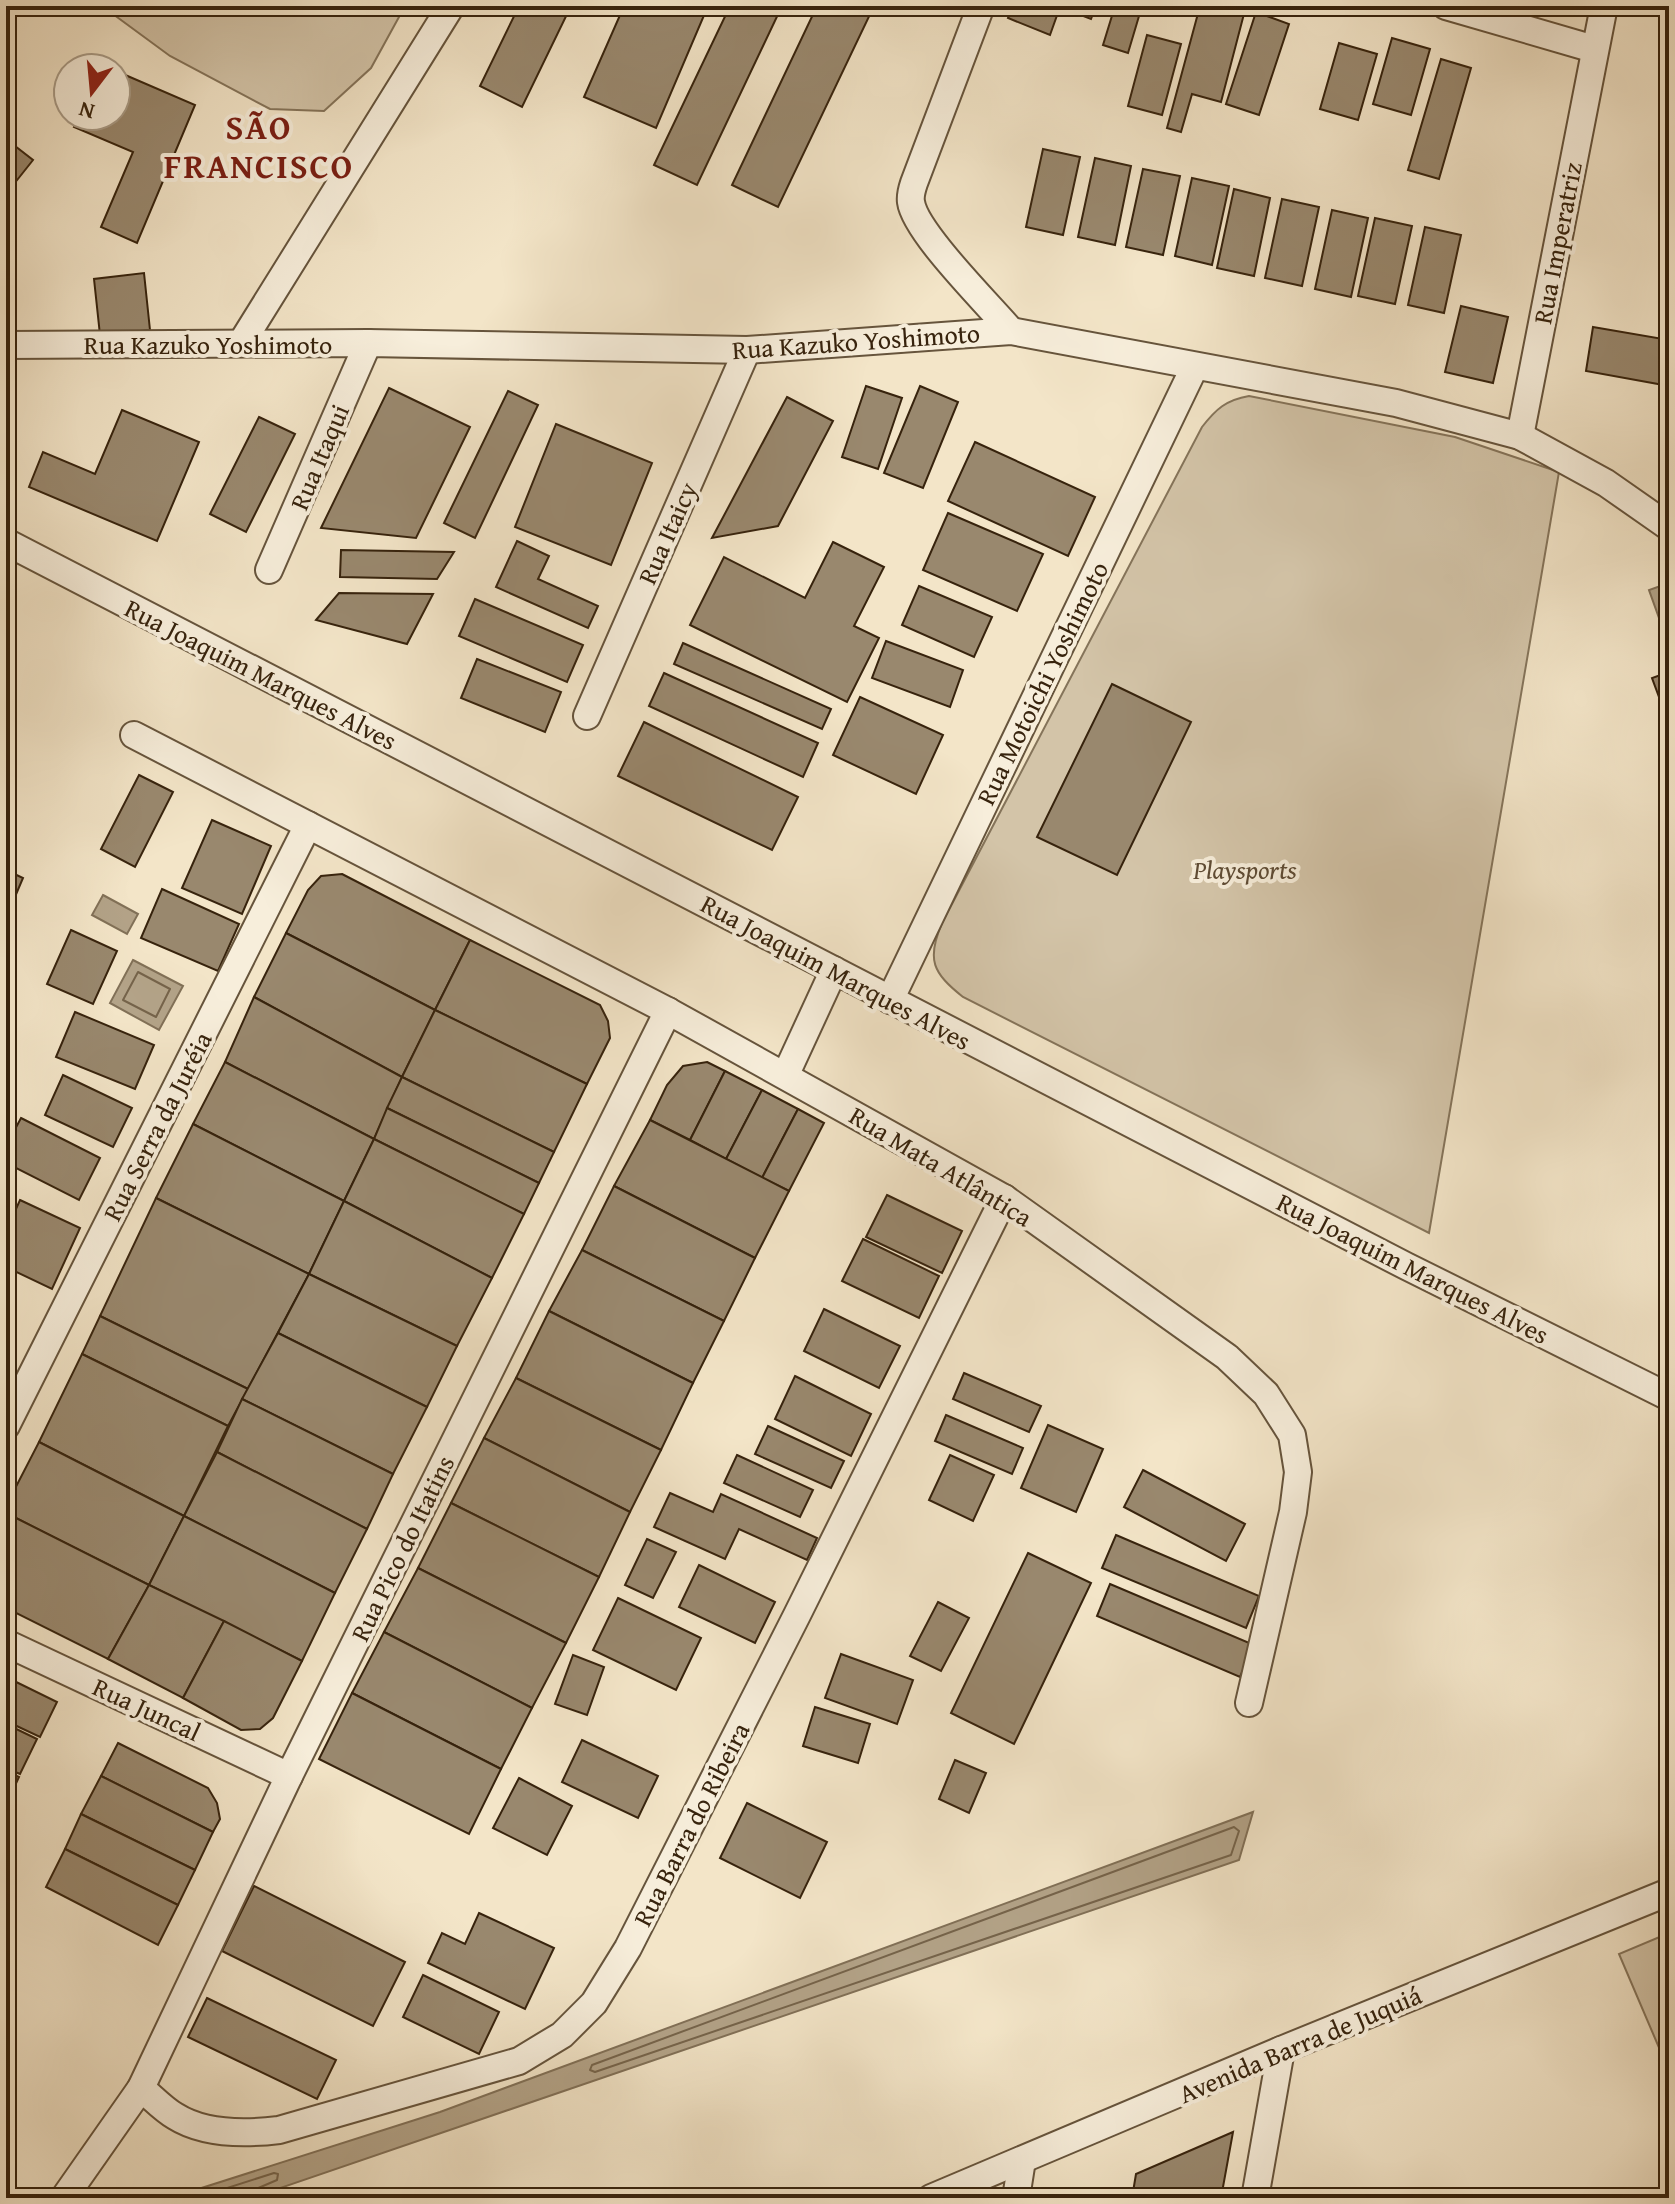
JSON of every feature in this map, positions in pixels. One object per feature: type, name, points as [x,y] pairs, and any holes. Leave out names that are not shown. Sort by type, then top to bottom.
[{"type":"street","points":[[242,342],[451,6]]},
{"type":"street","points":[[981,6],[910,199],[916,218],[1011,331]]},
{"type":"street","points":[[1446,6],[1594,49]]},
{"type":"street","name":"Rua Imperatriz","points":[[1520,436],[1604,6]]},
{"type":"street","name":"Rua Kazuko Yoshimoto","points":[[6,345],[242,342],[747,350],[1011,331],[1396,403],[1520,436],[1595,476],[1669,527]]},
{"type":"street","name":"Rua Itaqui","points":[[269,570],[368,343]]},
{"type":"street","name":"Rua Itaicy","points":[[587,716],[747,350]]},
{"type":"street","name":"Rua Motoichi Yoshimoto","points":[[890,1000],[1195,366]]},
{"type":"street","name":"Rua Joaquim Marques Alves","points":[[6,542],[1406,1266],[1669,1397]]},
{"type":"street","name":"Rua Mata Atlântica","points":[[134,735],[668,1011],[1004,1198],[1227,1357],[1266,1394],[1292,1435],[1298,1472],[1293,1512],[1249,1703]]},
{"type":"street","name":"Rua Serra da Juréia","points":[[6,1426],[308,825]]},
{"type":"street","points":[[786,1074],[834,970]]},
{"type":"street","name":"Rua Pico do Itatins","points":[[64,2198],[141,2088],[289,1776],[668,1011]]},
{"type":"street","name":"Rua Barra do Ribeira","points":[[141,2088],[176,2117],[213,2130],[253,2133],[279,2130],[519,2061],[562,2035],[594,2003],[628,1948],[1004,1198]]},
{"type":"street","name":"Rua Juncal","points":[[6,1643],[289,1776]]},
{"type":"street","name":"Avenida Barra de Juquiá","points":[[931,2198],[1281,2050],[1669,1892]]},
{"type":"street","points":[[1255,2198],[1281,2050]]},
{"type":"street","points":[[1016,2198],[1022,2160]]},
{"type":"green space","points":[[102,6],[405,6],[371,68],[324,111],[270,109],[170,56]]},
{"type":"green space","name":"Playsports","points":[[1249,396],[1455,437],[1559,472],[1429,1233],[963,997],[945,981],[935,965],[934,947],[942,923],[1202,427],[1222,406]]},
{"type":"green space","points":[[1669,1933],[1669,2071],[1619,1954]]},
{"type":"water","points":[[1669,583],[1669,643],[1668,643],[1649,590]]},
{"type":"water","points":[[103,895],[138,914],[127,934],[92,915]]},
{"type":"water","points":[[133,960],[183,986],[159,1030],[110,1003]]},
{"type":"water","points":[[1253,1812],[1239,1860],[251,2198],[170,2198],[440,2112]]},
{"type":"building","points":[[519,6],[571,6],[522,107],[480,86]]},
{"type":"building","points":[[624,6],[708,6],[656,128],[584,97]]},
{"type":"building","points":[[730,6],[782,6],[697,185],[654,165]]},
{"type":"building","points":[[817,6],[874,6],[778,207],[732,185]]},
{"type":"building","points":[[1013,6],[1096,6],[1091,19],[1060,7],[1050,35],[1008,18]]},
{"type":"building","points":[[1115,6],[1142,6],[1128,53],[1103,45]]},
{"type":"building","points":[[1200,6],[1230,6],[1245,10],[1221,102],[1192,94],[1181,132],[1167,128]]},
{"type":"building","points":[[1256,12],[1289,24],[1259,115],[1226,104]]},
{"type":"building","points":[[1147,35],[1181,44],[1162,115],[1128,106]]},
{"type":"building","points":[[1392,38],[1430,49],[1411,115],[1373,104]]},
{"type":"building","points":[[1339,43],[1377,54],[1358,120],[1320,109]]},
{"type":"building","points":[[1441,59],[1471,68],[1439,179],[1408,170]]},
{"type":"building","points":[[132,78],[195,105],[137,243],[101,227],[133,152],[86,132],[132,132]]},
{"type":"building","points":[[6,139],[33,160],[6,194]]},
{"type":"building","points":[[1043,149],[1080,157],[1063,235],[1026,227]]},
{"type":"building","points":[[1095,158],[1131,166],[1115,245],[1078,237]]},
{"type":"building","points":[[1143,169],[1180,176],[1163,255],[1126,247]]},
{"type":"building","points":[[1192,178],[1229,186],[1212,265],[1175,256]]},
{"type":"building","points":[[1234,189],[1270,198],[1254,276],[1217,268]]},
{"type":"building","points":[[1282,199],[1319,207],[1302,286],[1265,278]]},
{"type":"building","points":[[1332,210],[1368,218],[1351,297],[1315,289]]},
{"type":"building","points":[[1375,218],[1412,226],[1395,304],[1358,296]]},
{"type":"building","points":[[1425,227],[1461,235],[1444,313],[1408,305]]},
{"type":"building","points":[[144,273],[150,330],[100,335],[94,279]]},
{"type":"building","points":[[1461,306],[1508,317],[1493,383],[1445,372]]},
{"type":"building","points":[[1593,327],[1669,340],[1669,386],[1586,371]]},
{"type":"building","points":[[866,386],[902,398],[878,469],[842,457]]},
{"type":"building","points":[[920,386],[958,402],[923,488],[884,473]]},
{"type":"building","points":[[389,388],[470,427],[416,538],[321,528]]},
{"type":"building","points":[[508,391],[538,405],[475,538],[444,523]]},
{"type":"building","points":[[787,397],[833,421],[778,526],[712,538]]},
{"type":"building","points":[[122,410],[199,442],[157,541],[29,487],[43,452],[95,474]]},
{"type":"building","points":[[259,417],[295,434],[246,532],[210,514]]},
{"type":"building","points":[[556,424],[652,463],[611,565],[515,527]]},
{"type":"building","points":[[975,442],[1095,497],[1068,556],[948,501]]},
{"type":"building","points":[[948,513],[1043,554],[1017,611],[923,570]]},
{"type":"building","points":[[517,541],[549,556],[538,579],[598,606],[588,628],[496,587]]},
{"type":"building","points":[[833,542],[884,567],[854,626],[879,638],[847,702],[690,625],[724,557],[805,598]]},
{"type":"building","points":[[341,550],[454,552],[437,579],[340,577]]},
{"type":"building","points":[[919,586],[992,617],[974,657],[902,625]]},
{"type":"building","points":[[339,593],[433,594],[407,644],[316,620]]},
{"type":"building","points":[[475,599],[583,645],[567,682],[459,636]]},
{"type":"building","points":[[886,641],[963,670],[950,707],[872,678]]},
{"type":"building","points":[[683,643],[831,709],[822,729],[674,664]]},
{"type":"building","points":[[477,659],[561,692],[545,732],[461,698]]},
{"type":"building","points":[[1669,672],[1669,724],[1652,678]]},
{"type":"building","points":[[664,673],[818,743],[803,777],[649,706]]},
{"type":"building","points":[[1112,684],[1191,722],[1117,875],[1037,837]]},
{"type":"building","points":[[860,697],[943,735],[916,794],[833,755]]},
{"type":"building","points":[[644,722],[798,797],[772,850],[618,776]]},
{"type":"building","points":[[139,775],[173,792],[135,867],[101,849]]},
{"type":"building","points":[[212,820],[271,846],[242,914],[182,888]]},
{"type":"building","points":[[6,870],[23,878],[6,918]]},
{"type":"building","points":[[342,874],[470,940],[435,1010],[286,933],[308,890],[321,876]]},
{"type":"building","points":[[162,889],[239,924],[218,971],[141,938]]},
{"type":"building","points":[[71,930],[117,951],[93,1004],[47,984]]},
{"type":"building","points":[[286,933],[435,1010],[402,1077],[254,997]]},
{"type":"building","points":[[470,940],[600,1005],[608,1021],[610,1038],[587,1084],[435,1010]]},
{"type":"building","points":[[254,997],[402,1077],[374,1139],[225,1062]]},
{"type":"building","points":[[435,1010],[587,1084],[554,1152],[402,1077]]},
{"type":"building","points":[[75,1012],[154,1045],[135,1089],[56,1057]]},
{"type":"building","points":[[225,1062],[374,1139],[344,1201],[193,1124]]},
{"type":"building","points":[[707,1062],[725,1071],[690,1140],[650,1120],[667,1085],[683,1066]]},
{"type":"building","points":[[725,1071],[762,1090],[726,1159],[690,1140]]},
{"type":"building","points":[[63,1075],[132,1108],[113,1147],[45,1115]]},
{"type":"building","points":[[402,1077],[554,1152],[539,1183],[387,1108]]},
{"type":"building","points":[[762,1090],[798,1109],[762,1178],[726,1159]]},
{"type":"building","points":[[387,1108],[539,1183],[524,1214],[374,1139]]},
{"type":"building","points":[[798,1109],[824,1123],[789,1191],[762,1178]]},
{"type":"building","points":[[21,1118],[100,1158],[79,1200],[6,1163],[6,1146]]},
{"type":"building","points":[[650,1120],[789,1191],[755,1258],[614,1186]]},
{"type":"building","points":[[193,1124],[344,1201],[309,1274],[156,1198]]},
{"type":"building","points":[[374,1139],[524,1214],[492,1278],[344,1201]]},
{"type":"building","points":[[614,1186],[755,1258],[724,1321],[582,1250]]},
{"type":"building","points":[[887,1195],[962,1231],[942,1273],[866,1237]]},
{"type":"building","points":[[156,1198],[309,1274],[248,1389],[100,1316]]},
{"type":"building","points":[[20,1200],[80,1228],[52,1289],[6,1267],[6,1231]]},
{"type":"building","points":[[344,1201],[492,1278],[457,1346],[309,1274]]},
{"type":"building","points":[[863,1239],[939,1276],[919,1318],[842,1281]]},
{"type":"building","points":[[582,1250],[724,1321],[693,1383],[549,1311]]},
{"type":"building","points":[[309,1274],[457,1346],[427,1407],[278,1333]]},
{"type":"building","points":[[824,1309],[900,1346],[879,1388],[804,1351]]},
{"type":"building","points":[[549,1311],[693,1383],[661,1450],[516,1378]]},
{"type":"building","points":[[100,1316],[248,1389],[228,1426],[82,1354]]},
{"type":"building","points":[[278,1333],[427,1407],[393,1474],[242,1399]]},
{"type":"building","points":[[82,1354],[228,1426],[184,1516],[39,1442]]},
{"type":"building","points":[[964,1373],[1041,1406],[1029,1432],[953,1399]]},
{"type":"building","points":[[795,1376],[871,1414],[851,1456],[775,1419]]},
{"type":"building","points":[[516,1378],[661,1450],[630,1512],[484,1438]]},
{"type":"building","points":[[242,1399],[393,1474],[367,1529],[217,1452]]},
{"type":"building","points":[[946,1415],[1023,1448],[1012,1474],[935,1441]]},
{"type":"building","points":[[1048,1425],[1103,1449],[1076,1512],[1021,1488]]},
{"type":"building","points":[[768,1426],[844,1461],[831,1488],[755,1454]]},
{"type":"building","points":[[484,1438],[630,1512],[599,1577],[451,1503]]},
{"type":"building","points":[[39,1442],[184,1516],[149,1585],[6,1513],[6,1506]]},
{"type":"building","points":[[217,1452],[367,1529],[335,1593],[184,1516]]},
{"type":"building","points":[[737,1455],[813,1490],[800,1517],[724,1483]]},
{"type":"building","points":[[950,1455],[994,1475],[973,1521],[929,1500]]},
{"type":"building","points":[[1143,1470],[1245,1524],[1226,1561],[1124,1507]]},
{"type":"building","points":[[670,1493],[713,1512],[721,1494],[817,1538],[807,1560],[739,1529],[725,1559],[654,1527]]},
{"type":"building","points":[[451,1503],[599,1577],[566,1643],[418,1568]]},
{"type":"building","points":[[6,1513],[149,1585],[108,1659],[6,1608]]},
{"type":"building","points":[[184,1516],[335,1593],[302,1661],[149,1585]]},
{"type":"building","points":[[1116,1535],[1259,1596],[1246,1628],[1102,1568]]},
{"type":"building","points":[[647,1539],[676,1552],[653,1598],[625,1585]]},
{"type":"building","points":[[1028,1553],[1091,1583],[1014,1744],[951,1713]]},
{"type":"building","points":[[699,1565],[775,1602],[755,1643],[679,1607]]},
{"type":"building","points":[[418,1568],[566,1643],[532,1708],[384,1632]]},
{"type":"building","points":[[1110,1584],[1254,1645],[1240,1677],[1097,1616]]},
{"type":"building","points":[[149,1585],[224,1621],[183,1698],[108,1659]]},
{"type":"building","points":[[618,1598],[701,1638],[676,1690],[593,1650]]},
{"type":"building","points":[[938,1602],[969,1618],[941,1671],[910,1656]]},
{"type":"building","points":[[224,1621],[302,1661],[273,1718],[260,1729],[241,1730],[183,1698]]},
{"type":"building","points":[[384,1632],[532,1708],[501,1769],[352,1693]]},
{"type":"building","points":[[841,1654],[913,1680],[897,1724],[825,1698]]},
{"type":"building","points":[[573,1655],[604,1667],[587,1715],[555,1704]]},
{"type":"building","points":[[6,1677],[57,1702],[40,1737],[6,1721]]},
{"type":"building","points":[[352,1693],[501,1769],[469,1834],[319,1759]]},
{"type":"building","points":[[815,1707],[870,1724],[858,1763],[803,1746]]},
{"type":"building","points":[[6,1724],[37,1739],[20,1774],[6,1768]]},
{"type":"building","points":[[582,1740],[658,1776],[638,1818],[562,1782]]},
{"type":"building","points":[[118,1743],[208,1788],[217,1803],[220,1819],[213,1832],[101,1776]]},
{"type":"building","points":[[955,1760],[986,1773],[969,1813],[939,1799]]},
{"type":"building","points":[[6,1771],[19,1777],[6,1805]]},
{"type":"building","points":[[101,1776],[213,1832],[195,1870],[81,1814]]},
{"type":"building","points":[[519,1778],[572,1806],[547,1855],[493,1828]]},
{"type":"building","points":[[747,1803],[827,1842],[800,1898],[720,1858]]},
{"type":"building","points":[[81,1814],[195,1870],[178,1905],[65,1849]]},
{"type":"building","points":[[65,1849],[178,1905],[158,1945],[46,1887]]},
{"type":"building","points":[[254,1886],[405,1962],[373,2026],[222,1951]]},
{"type":"building","points":[[479,1913],[554,1948],[525,2009],[428,1963],[442,1933],[465,1944]]},
{"type":"building","points":[[423,1975],[499,2012],[479,2054],[403,2017]]},
{"type":"building","points":[[207,1998],[336,2060],[317,2099],[188,2037]]},
{"type":"building","points":[[1233,2132],[1221,2198],[1132,2198],[1136,2174]]},
{"type":"district","name":"SÃO FRANCISCO","points":[[259,146]]}]
